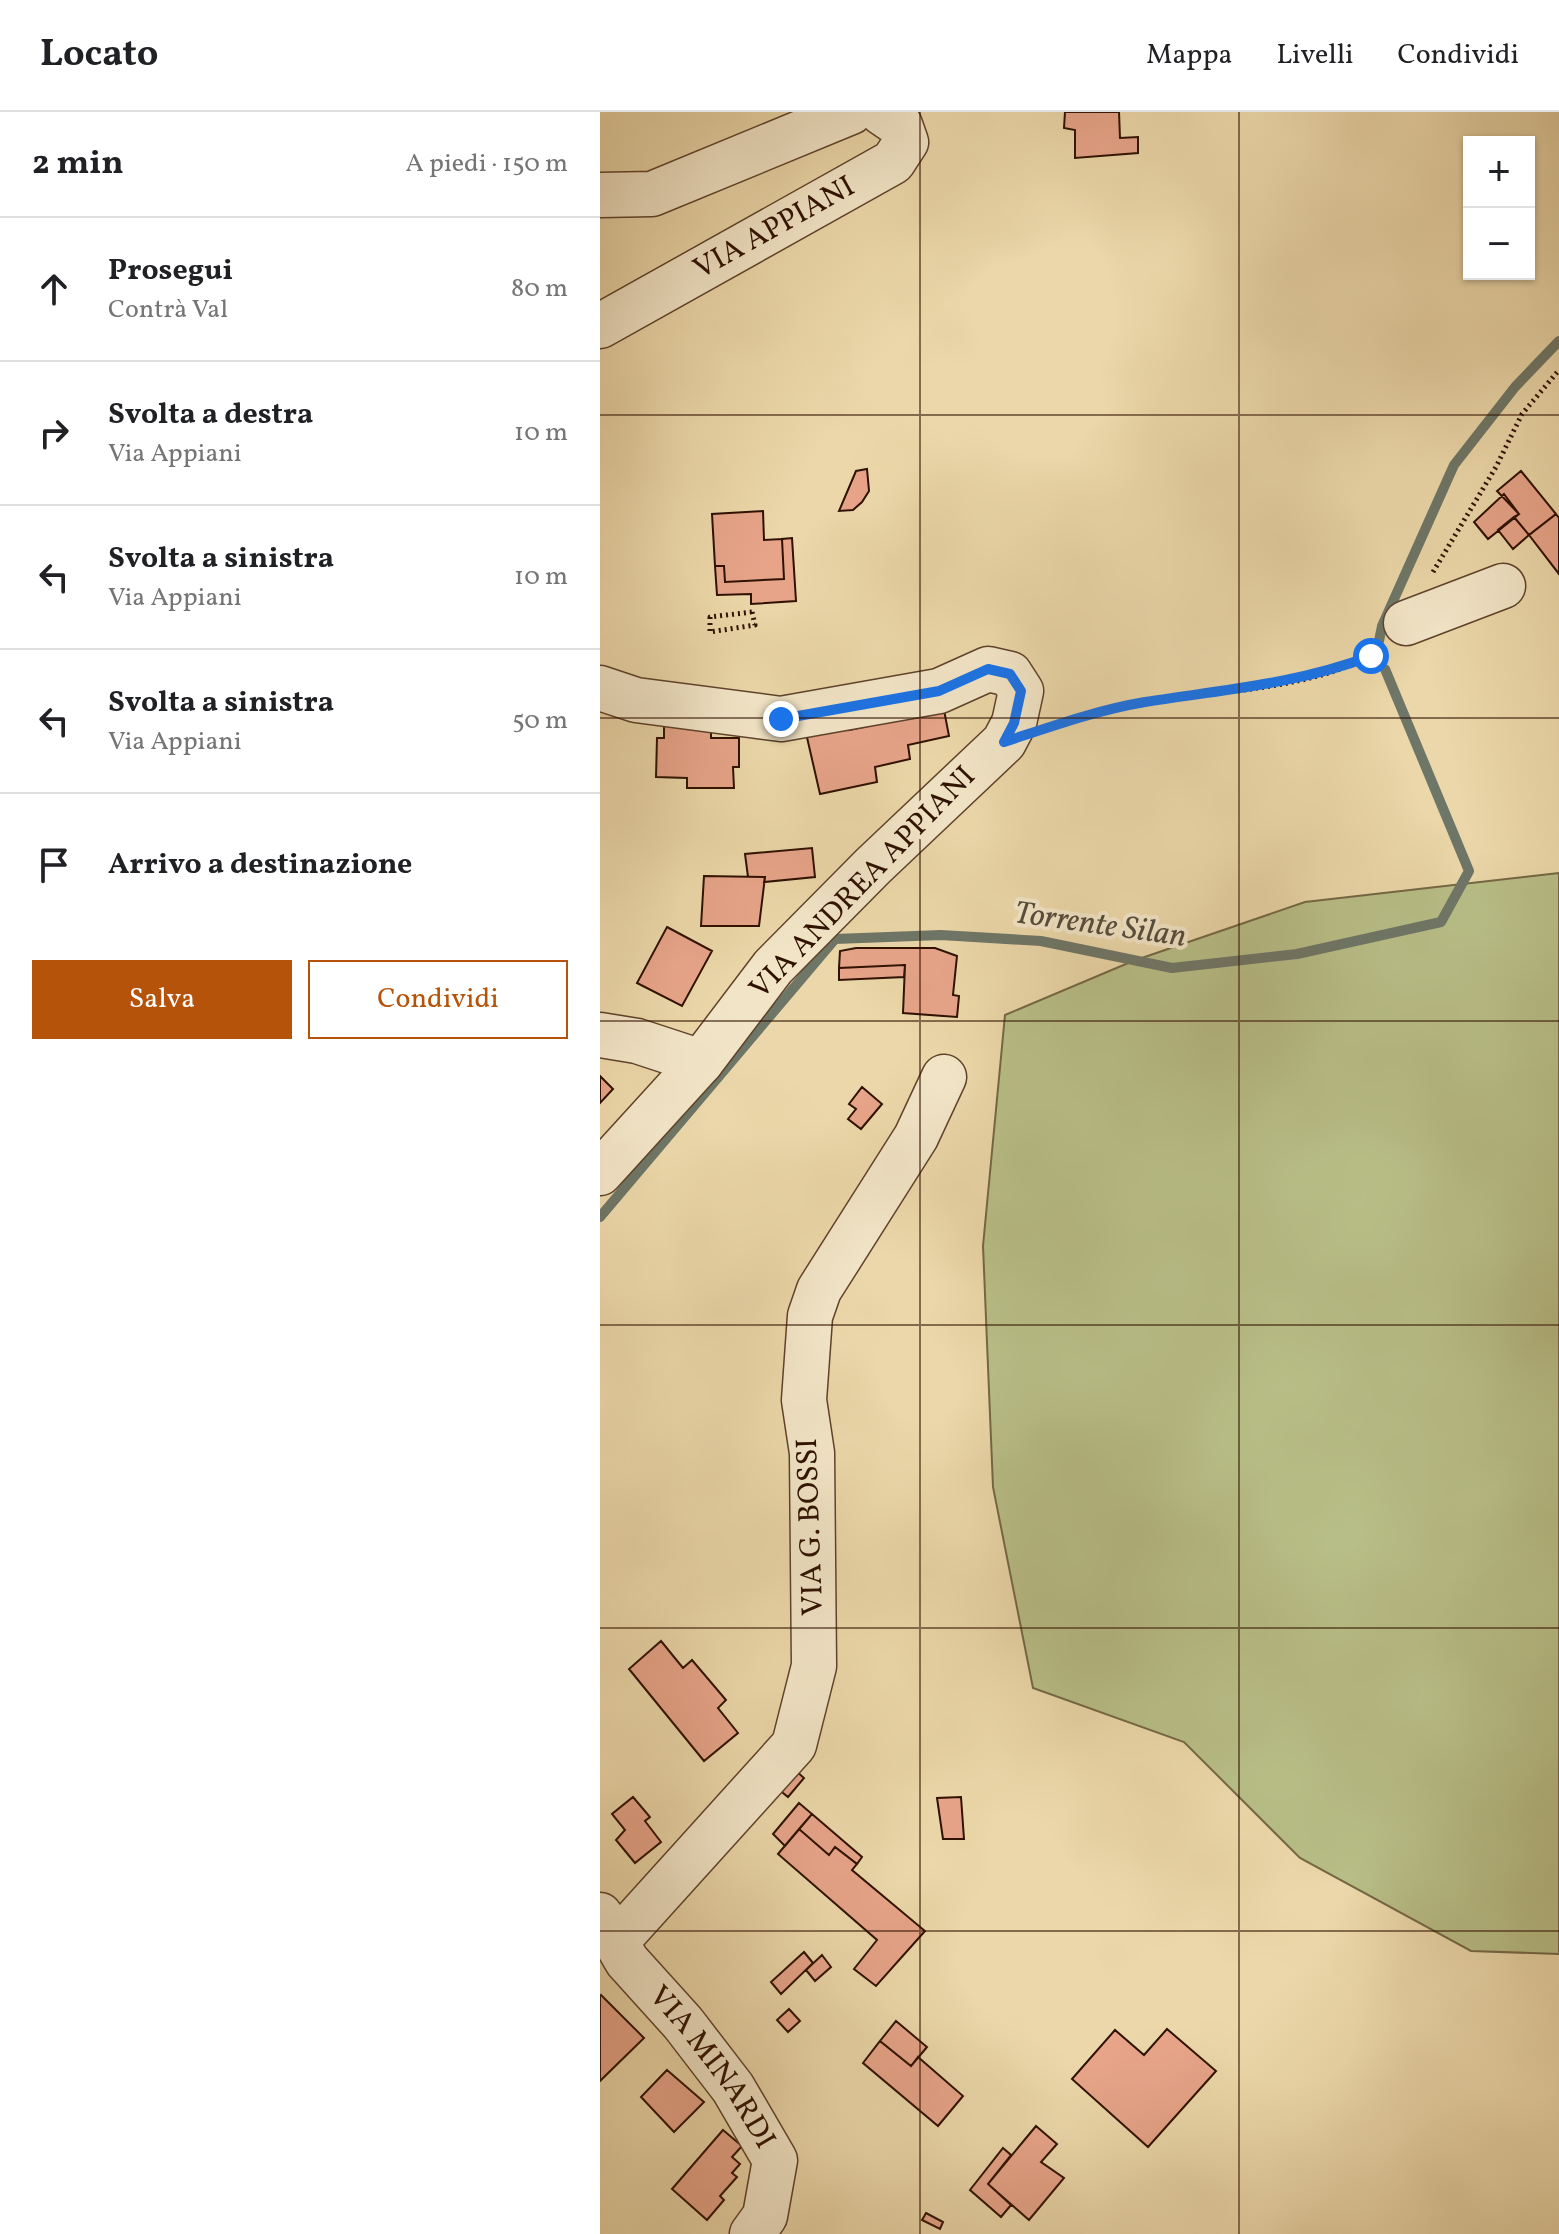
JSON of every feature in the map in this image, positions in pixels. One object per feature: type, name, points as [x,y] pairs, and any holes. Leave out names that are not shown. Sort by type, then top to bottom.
[{"type":"street","points":[[600,195],[652,194],[851,112]]},
{"type":"street","name":"VIA APPIANI","points":[[600,326],[893,162],[906,142],[900,125],[881,112]]},
{"type":"street","points":[[1406,623],[1503,586]]},
{"type":"street","points":[[600,688],[636,700],[781,719],[939,691],[988,669],[1010,674],[1021,691],[1014,723],[1004,742]]},
{"type":"street","name":"VIA ANDREA APPIANI","points":[[600,1173],[701,1062],[773,967],[873,866],[1004,742]]},
{"type":"street","points":[[600,1035],[637,1041],[701,1062]]},
{"type":"street","name":"VIA G. BOSSI","points":[[605,1925],[794,1745],[814,1666],[812,1453],[804,1400],[810,1316],[819,1290],[916,1137],[944,1077]]},
{"type":"street","name":"VIA MINARDI","points":[[605,1925],[627,1961],[683,2023],[733,2088],[775,2160],[765,2216],[752,2234]]},
{"type":"path","points":[[1004,742],[1085,716],[1143,702],[1243,690],[1327,673],[1371,656],[1406,623],[1454,533],[1496,467],[1522,414],[1559,370]]},
{"type":"path","points":[[752,612],[755,625],[710,632],[710,617],[752,612]]},
{"type":"green space","points":[[1559,873],[1559,1954],[1471,1951],[1300,1858],[1184,1742],[1033,1688],[993,1487],[983,1246],[1005,1015],[1133,961],[1305,902]]},
{"type":"building","points":[[1065,112],[1119,112],[1120,138],[1138,137],[1138,153],[1075,158],[1075,130],[1064,128]]},
{"type":"building","points":[[867,469],[869,491],[862,502],[853,510],[839,511],[856,471]]},
{"type":"building","points":[[1521,471],[1556,514],[1529,535],[1514,517],[1519,514],[1497,491]]},
{"type":"building","points":[[1504,494],[1519,514],[1488,539],[1474,522]]},
{"type":"building","points":[[763,511],[764,540],[782,539],[784,579],[725,582],[724,566],[715,566],[712,514]]},
{"type":"building","points":[[1556,514],[1559,518],[1559,574],[1529,535]]},
{"type":"building","points":[[1514,517],[1529,535],[1513,549],[1498,530]]},
{"type":"building","points":[[792,538],[796,601],[751,604],[751,594],[717,595],[715,566],[724,566],[725,582],[784,579],[782,539]]},
{"type":"building","points":[[944,710],[949,736],[908,745],[910,759],[875,767],[877,782],[820,794],[806,733],[848,725],[849,730]]},
{"type":"building","points":[[664,724],[711,724],[711,738],[739,738],[739,767],[733,767],[734,788],[687,788],[687,778],[656,777],[657,738],[664,738]]},
{"type":"building","points":[[812,848],[815,877],[764,882],[765,877],[748,877],[745,854]]},
{"type":"building","points":[[704,876],[765,877],[759,926],[701,926]]},
{"type":"building","points":[[667,927],[712,951],[682,1006],[637,983]]},
{"type":"building","points":[[856,948],[935,948],[957,956],[953,995],[959,996],[957,1017],[903,1013],[905,965],[839,968],[840,951]]},
{"type":"building","points":[[905,965],[904,977],[839,980],[839,968]]},
{"type":"building","points":[[600,1076],[613,1089],[600,1103]]},
{"type":"building","points":[[862,1087],[882,1104],[861,1129],[848,1119],[856,1109],[849,1104]]},
{"type":"building","points":[[661,1641],[683,1668],[692,1660],[726,1700],[718,1708],[738,1733],[704,1761],[629,1669]]},
{"type":"building","points":[[785,1761],[804,1778],[788,1797],[767,1780]]},
{"type":"building","points":[[633,1797],[650,1817],[645,1821],[661,1842],[635,1863],[616,1840],[625,1830],[612,1814]]},
{"type":"building","points":[[961,1797],[964,1839],[943,1839],[937,1798]]},
{"type":"building","points":[[799,1803],[812,1814],[785,1846],[773,1834]]},
{"type":"building","points":[[812,1814],[862,1857],[857,1864],[835,1847],[829,1855],[799,1829]]},
{"type":"building","points":[[799,1829],[829,1855],[835,1847],[857,1864],[852,1870],[925,1931],[876,1986],[854,1969],[877,1940],[778,1854]]},
{"type":"building","points":[[804,1952],[813,1963],[781,1994],[771,1982]]},
{"type":"building","points":[[822,1955],[831,1967],[815,1981],[806,1970]]},
{"type":"building","points":[[600,1996],[644,2038],[600,2081]]},
{"type":"building","points":[[789,2009],[800,2021],[788,2032],[777,2020]]},
{"type":"building","points":[[896,2021],[927,2047],[911,2066],[880,2041]]},
{"type":"building","points":[[1167,2029],[1216,2071],[1148,2147],[1072,2079],[1115,2030],[1144,2055]]},
{"type":"building","points":[[880,2041],[911,2066],[918,2057],[963,2096],[938,2126],[863,2063]]},
{"type":"building","points":[[667,2070],[704,2102],[674,2132],[641,2097]]},
{"type":"building","points":[[1036,2126],[1057,2144],[1041,2162],[1064,2178],[1029,2220],[988,2184]]},
{"type":"building","points":[[723,2130],[742,2146],[732,2157],[740,2164],[732,2173],[737,2177],[720,2196],[724,2200],[707,2220],[672,2189]]},
{"type":"building","points":[[1003,2148],[1011,2155],[988,2184],[1011,2205],[1001,2217],[970,2190]]},
{"type":"building","points":[[926,2213],[943,2222],[940,2229],[922,2220]]},
{"type":"waterway","name":"Torrente Silan","points":[[1379,641],[1382,626],[1454,465],[1515,387],[1559,341]]},
{"type":"waterway","name":"Torrente Silan","points":[[600,1217],[835,939],[941,935],[1041,941],[1172,968],[1297,954],[1441,922],[1469,871],[1385,669]]},
{"type":"route","points":[[781,719],[939,691],[988,669],[1010,674],[1021,691],[1014,723],[1004,742],[1085,716],[1143,702],[1243,690],[1327,673],[1371,656]]}]
